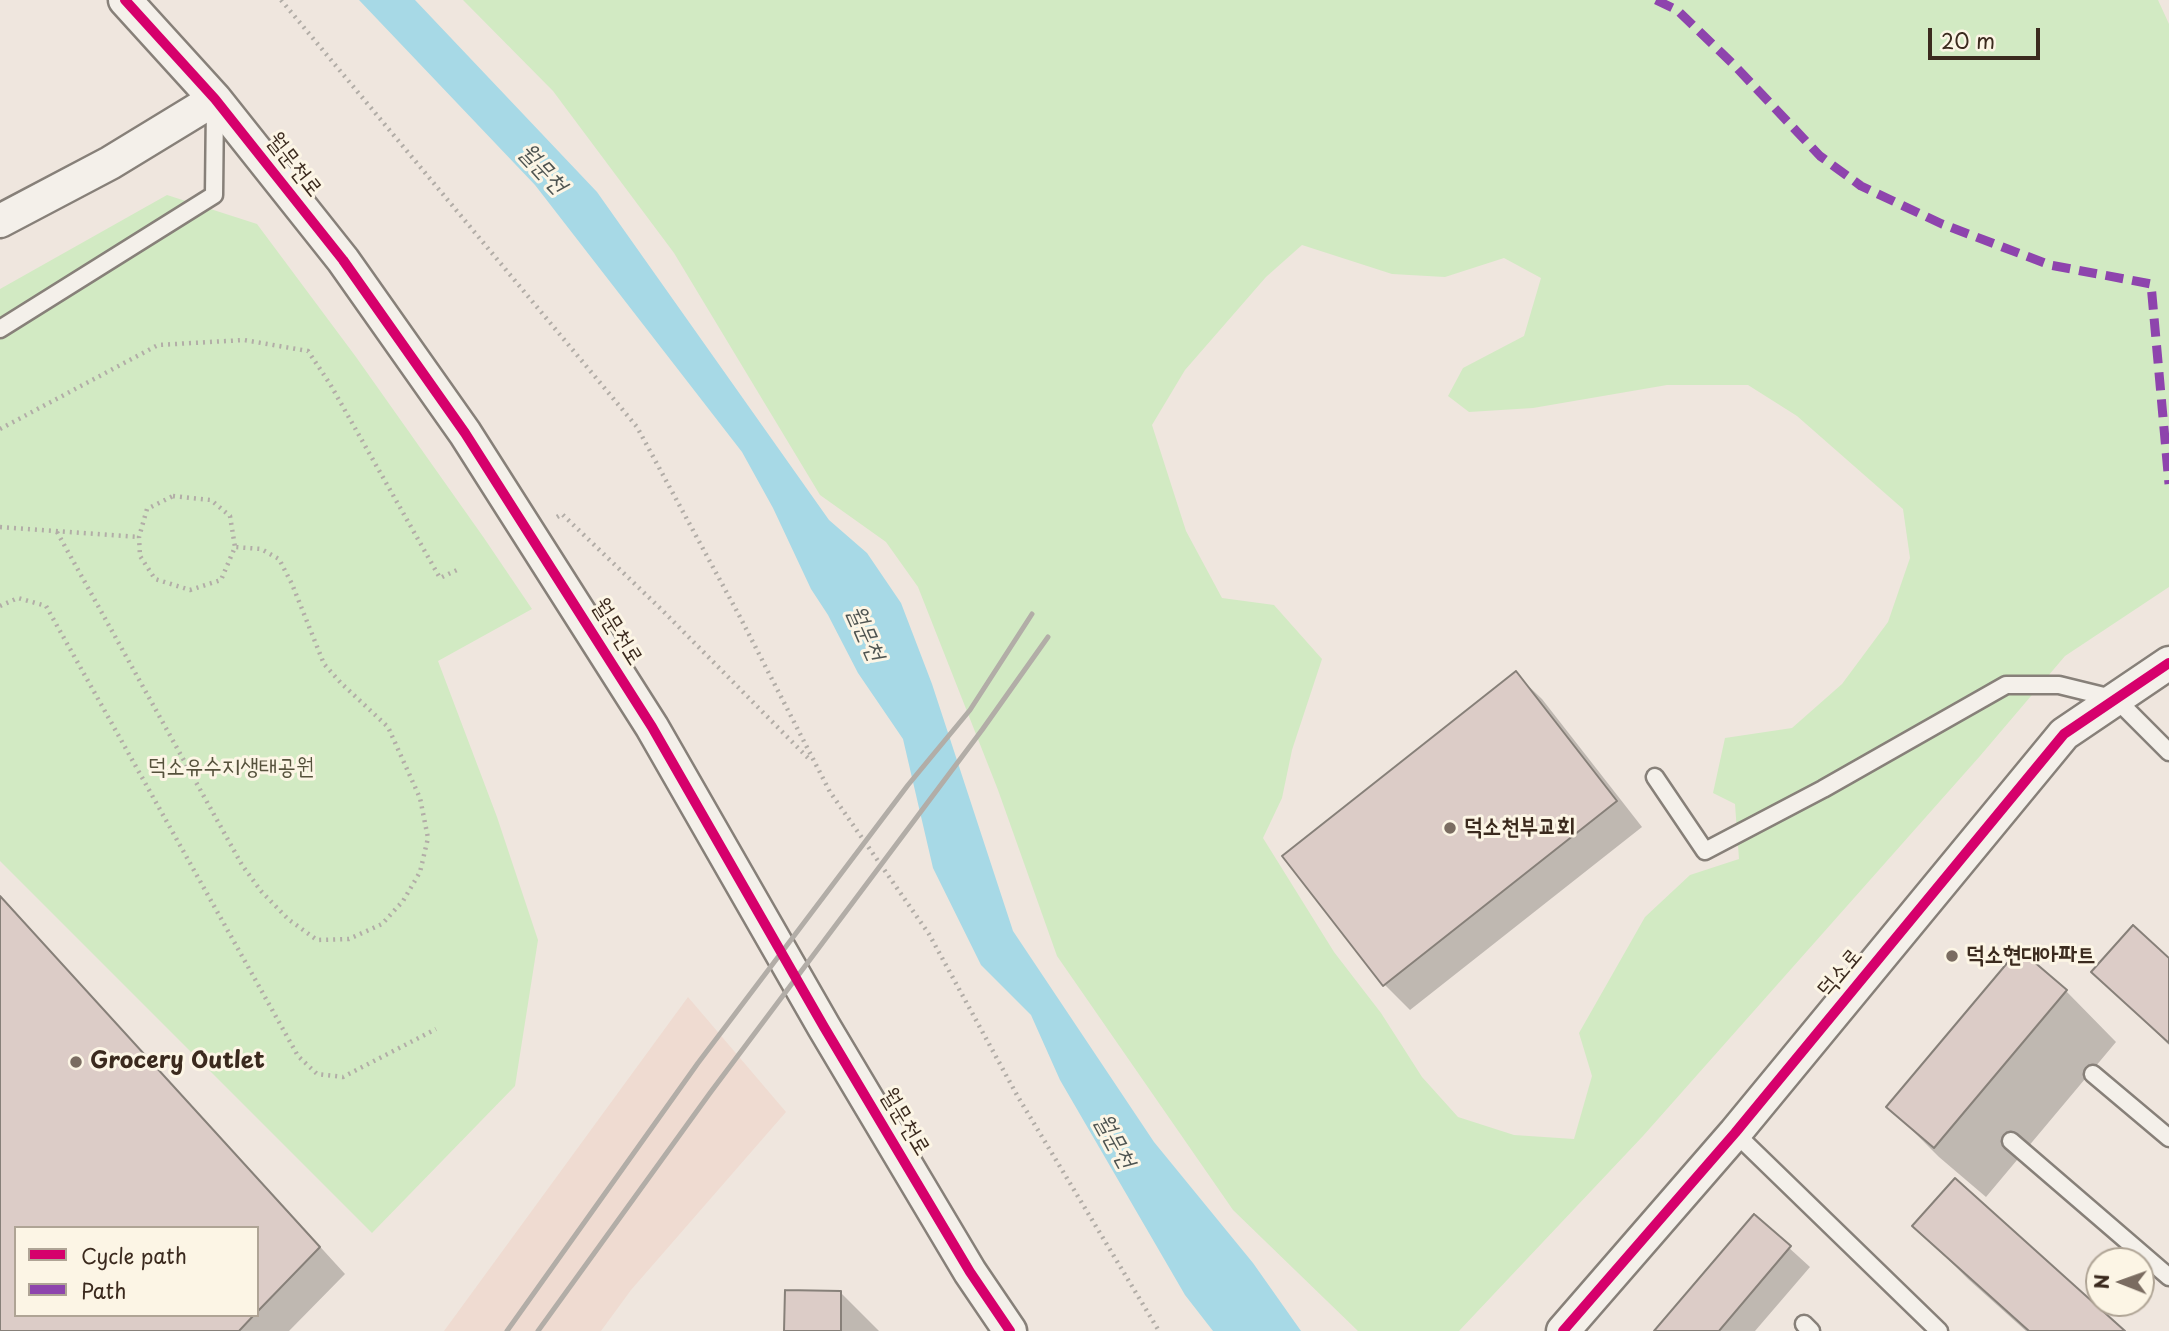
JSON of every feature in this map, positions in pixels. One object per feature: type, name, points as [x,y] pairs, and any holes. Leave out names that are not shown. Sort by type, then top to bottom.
[{"type":"street","name":"월문천로","points":[[125,0],[215,99],[343,260],[466,433],[652,727],[824,1027],[970,1272],[1010,1331]]},
{"type":"street","points":[[0,221],[110,163],[215,99]]},
{"type":"street","name":"덕소로","points":[[1563,1331],[1735,1133],[2064,734],[2169,663]]},
{"type":"lane","points":[[0,329],[214,195],[215,99]]},
{"type":"lane","points":[[1655,777],[1705,850],[1823,789],[2006,685],[2059,685],[2116,699],[2169,752]]},
{"type":"lane","points":[[2093,1073],[2169,1138]]},
{"type":"lane","points":[[1735,1133],[1939,1331]]},
{"type":"lane","points":[[2011,1141],[2169,1277]]},
{"type":"path","points":[[281,0],[637,427],[740,617],[830,792],[929,934],[1018,1097],[1159,1331]]},
{"type":"path","points":[[0,429],[158,345],[244,341],[308,351],[330,384],[440,579],[459,569]]},
{"type":"path","points":[[173,496],[211,500],[230,516],[236,547],[221,580],[190,590],[155,579],[140,556],[139,537],[147,509],[173,496]]},
{"type":"path","points":[[552,521],[562,513],[816,765]]},
{"type":"path","points":[[0,527],[139,537]]},
{"type":"path","points":[[57,531],[242,865],[261,891],[288,919],[317,940],[349,939],[382,924],[403,901],[420,872],[428,838],[420,798],[388,727],[324,664],[292,584],[279,559],[261,549],[236,547]]},
{"type":"path","points":[[0,606],[18,598],[46,606],[298,1056],[307,1065],[317,1074],[343,1077],[436,1029]]},
{"type":"shaded area","points":[[688,997],[786,1112],[631,1290],[601,1331],[444,1331]]},
{"type":"green space","points":[[463,0],[2158,0],[2169,24],[2169,587],[2065,656],[1980,756],[1643,1136],[1459,1331],[1358,1331],[1233,1210],[1057,956],[998,790],[918,587],[886,542],[820,495],[674,253],[553,91]],"holes":[[[1302,245],[1392,274],[1445,277],[1504,258],[1541,278],[1524,336],[1463,368],[1448,396],[1469,412],[1533,408],[1667,385],[1748,385],[1797,416],[1903,509],[1910,558],[1888,622],[1842,684],[1792,728],[1725,738],[1713,793],[1735,804],[1739,859],[1690,875],[1645,917],[1579,1033],[1592,1076],[1574,1139],[1514,1135],[1458,1117],[1422,1077],[1381,1013],[1334,952],[1263,838],[1282,798],[1292,750],[1322,659],[1274,605],[1222,598],[1186,531],[1152,425],[1185,370],[1266,277]]]},
{"type":"green space","name":"덕소유수지생태공원","points":[[167,195],[257,224],[356,357],[532,609],[438,661],[497,817],[538,940],[515,1086],[372,1233],[0,861],[0,289]]},
{"type":"water","name":"월문천","points":[[359,0],[415,0],[597,192],[829,520],[867,553],[901,603],[932,684],[1013,931],[1154,1142],[1253,1263],[1301,1331],[1213,1331],[1185,1295],[1060,1080],[1031,1015],[981,965],[933,868],[903,739],[858,673],[828,615],[811,589],[773,508],[742,452],[535,185]]},
{"type":"building","name":"덕소천부교회","points":[[1516,671],[1617,801],[1383,986],[1282,856]]},
{"type":"building","name":"Grocery Outlet","points":[[0,896],[320,1247],[259,1310],[259,1226],[14,1226],[14,1317],[252,1317],[239,1331],[0,1331]]},
{"type":"building","points":[[2133,925],[2169,958],[2169,1043],[2091,972]]},
{"type":"building","points":[[2019,949],[2067,990],[1934,1148],[1886,1107]]},
{"type":"building","points":[[1955,1178],[2085,1295],[2085,1317],[2109,1317],[2125,1331],[2029,1331],[1912,1226]]},
{"type":"building","points":[[1754,1214],[1791,1246],[1719,1331],[1654,1331]]},
{"type":"building","points":[[785,1290],[841,1291],[841,1331],[784,1331]]},
{"type":"railway","points":[[507,1331],[698,1063],[908,785],[970,710],[1032,614]]},
{"type":"railway","points":[[538,1331],[710,1093],[982,730],[1048,637]]},
{"type":"marked path","points":[[1656,0],[1677,10],[1735,66],[1820,156],[1861,186],[1942,224],[2050,265],[2151,284],[2169,484]]},
{"type":"cycle path","points":[[125,0],[215,99],[343,260],[465,433],[652,727],[824,1027],[970,1272],[1010,1331]]},
{"type":"cycle path","points":[[1563,1331],[1735,1133],[2064,734],[2169,663]]},
{"type":"place","name":"덕소천부교회","points":[[1450,828]]},
{"type":"place","name":"덕소현대아파트","points":[[1952,956]]},
{"type":"place","name":"Grocery Outlet","points":[[76,1062]]}]
